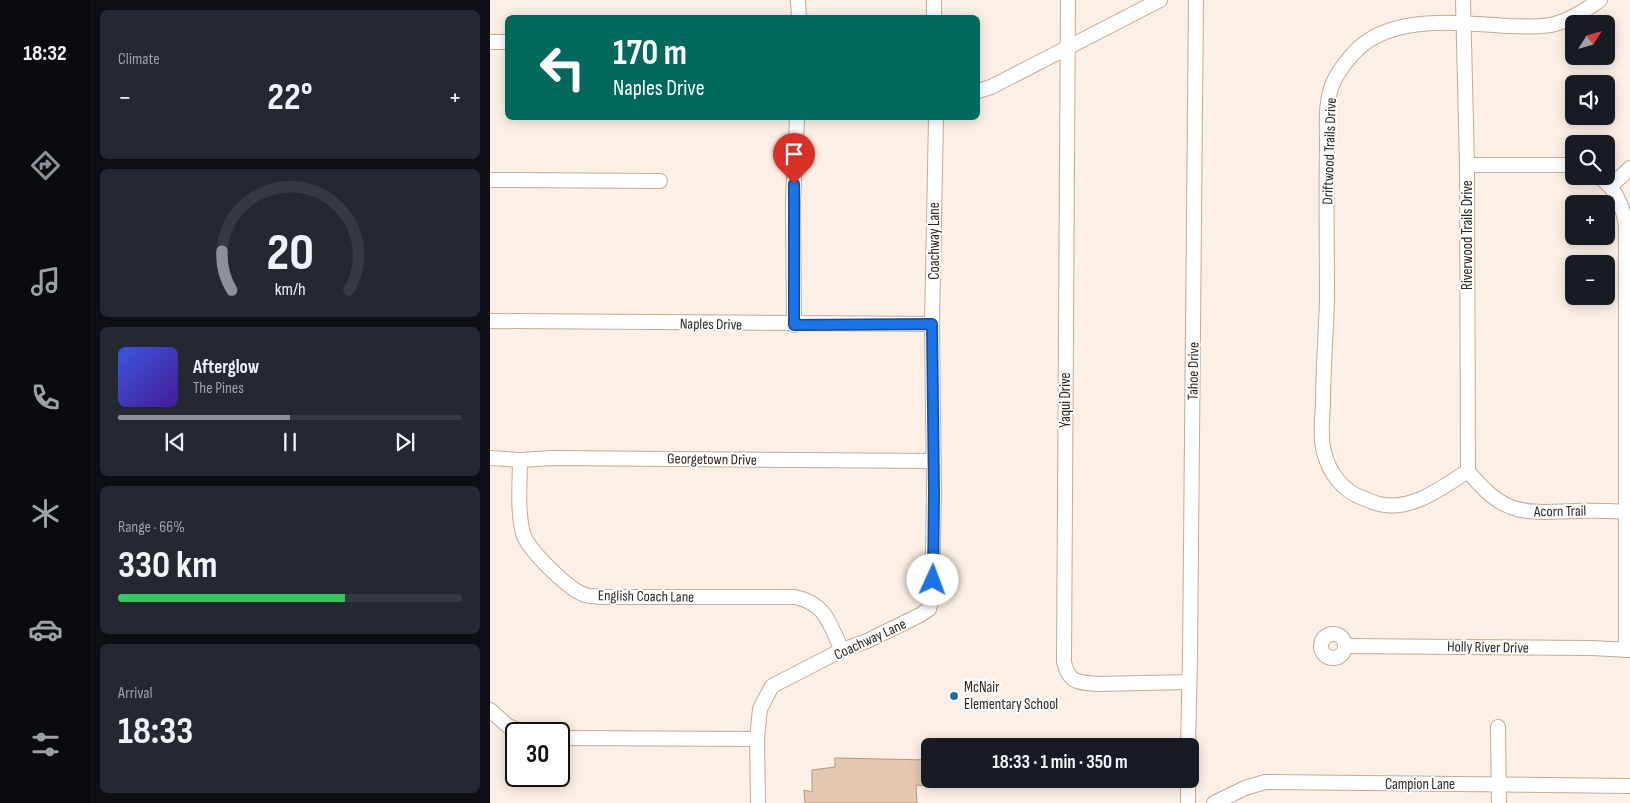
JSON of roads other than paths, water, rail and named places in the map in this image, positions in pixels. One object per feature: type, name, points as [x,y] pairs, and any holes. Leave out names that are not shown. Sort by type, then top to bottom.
[{"type":"street","points":[[798,0],[799,15]]},
{"type":"street","points":[[934,0],[934,15]]},
{"type":"street","name":"Yaqui Drive","points":[[1068,0],[1064,662],[1067,674],[1072,680],[1083,683],[1189,682]]},
{"type":"street","points":[[980,90],[991,87],[1160,0]]},
{"type":"street","name":"Tahoe Drive","points":[[1188,738],[1196,0]]},
{"type":"street","name":"Riverwood Trails Drive","points":[[1463,0],[1467,165],[1468,471]]},
{"type":"street","name":"Driftwood Trails Drive","points":[[1468,471],[1433,493],[1411,502],[1381,505],[1358,497],[1340,483],[1327,462],[1322,435],[1327,315],[1327,131],[1332,84],[1350,56],[1360,45],[1389,30],[1406,25],[1463,24],[1532,27],[1553,24],[1572,18],[1600,0]]},
{"type":"street","points":[[490,42],[505,42]]},
{"type":"street","points":[[794,325],[793,201],[797,120]]},
{"type":"street","name":"Coachway Lane","points":[[758,803],[757,740],[760,709],[772,686],[842,650],[894,629],[929,609],[932,597],[934,563],[932,324],[936,120]]},
{"type":"street","points":[[1467,165],[1565,165]]},
{"type":"street","points":[[1628,650],[1626,224],[1623,210],[1611,186],[1630,168]]},
{"type":"street","points":[[490,180],[660,181]]},
{"type":"street","name":"Naples Drive","points":[[490,321],[794,325],[932,324]]},
{"type":"street","name":"Georgetown Drive","points":[[490,458],[520,460],[552,458],[934,461]]},
{"type":"street","name":"English Coach Lane","points":[[520,460],[520,518],[523,534],[528,546],[572,588],[584,595],[600,597],[795,597],[817,606],[824,614],[842,650]]},
{"type":"street","name":"Acorn Trail","points":[[1468,471],[1481,487],[1494,497],[1506,505],[1523,511],[1627,512]]},
{"type":"street","name":"Holly River Drive","points":[[1345,646],[1628,650]]},
{"type":"street","points":[[490,710],[505,723]]},
{"type":"street","points":[[1498,727],[1499,803]]},
{"type":"street","points":[[570,738],[757,740]]},
{"type":"street","name":"Campion Lane","points":[[1214,803],[1245,788],[1266,782],[1630,786]]},
{"type":"street","points":[[1188,788],[1188,803]]},
{"type":"place","name":"McNair Elementary School","points":[[954,696]]}]
